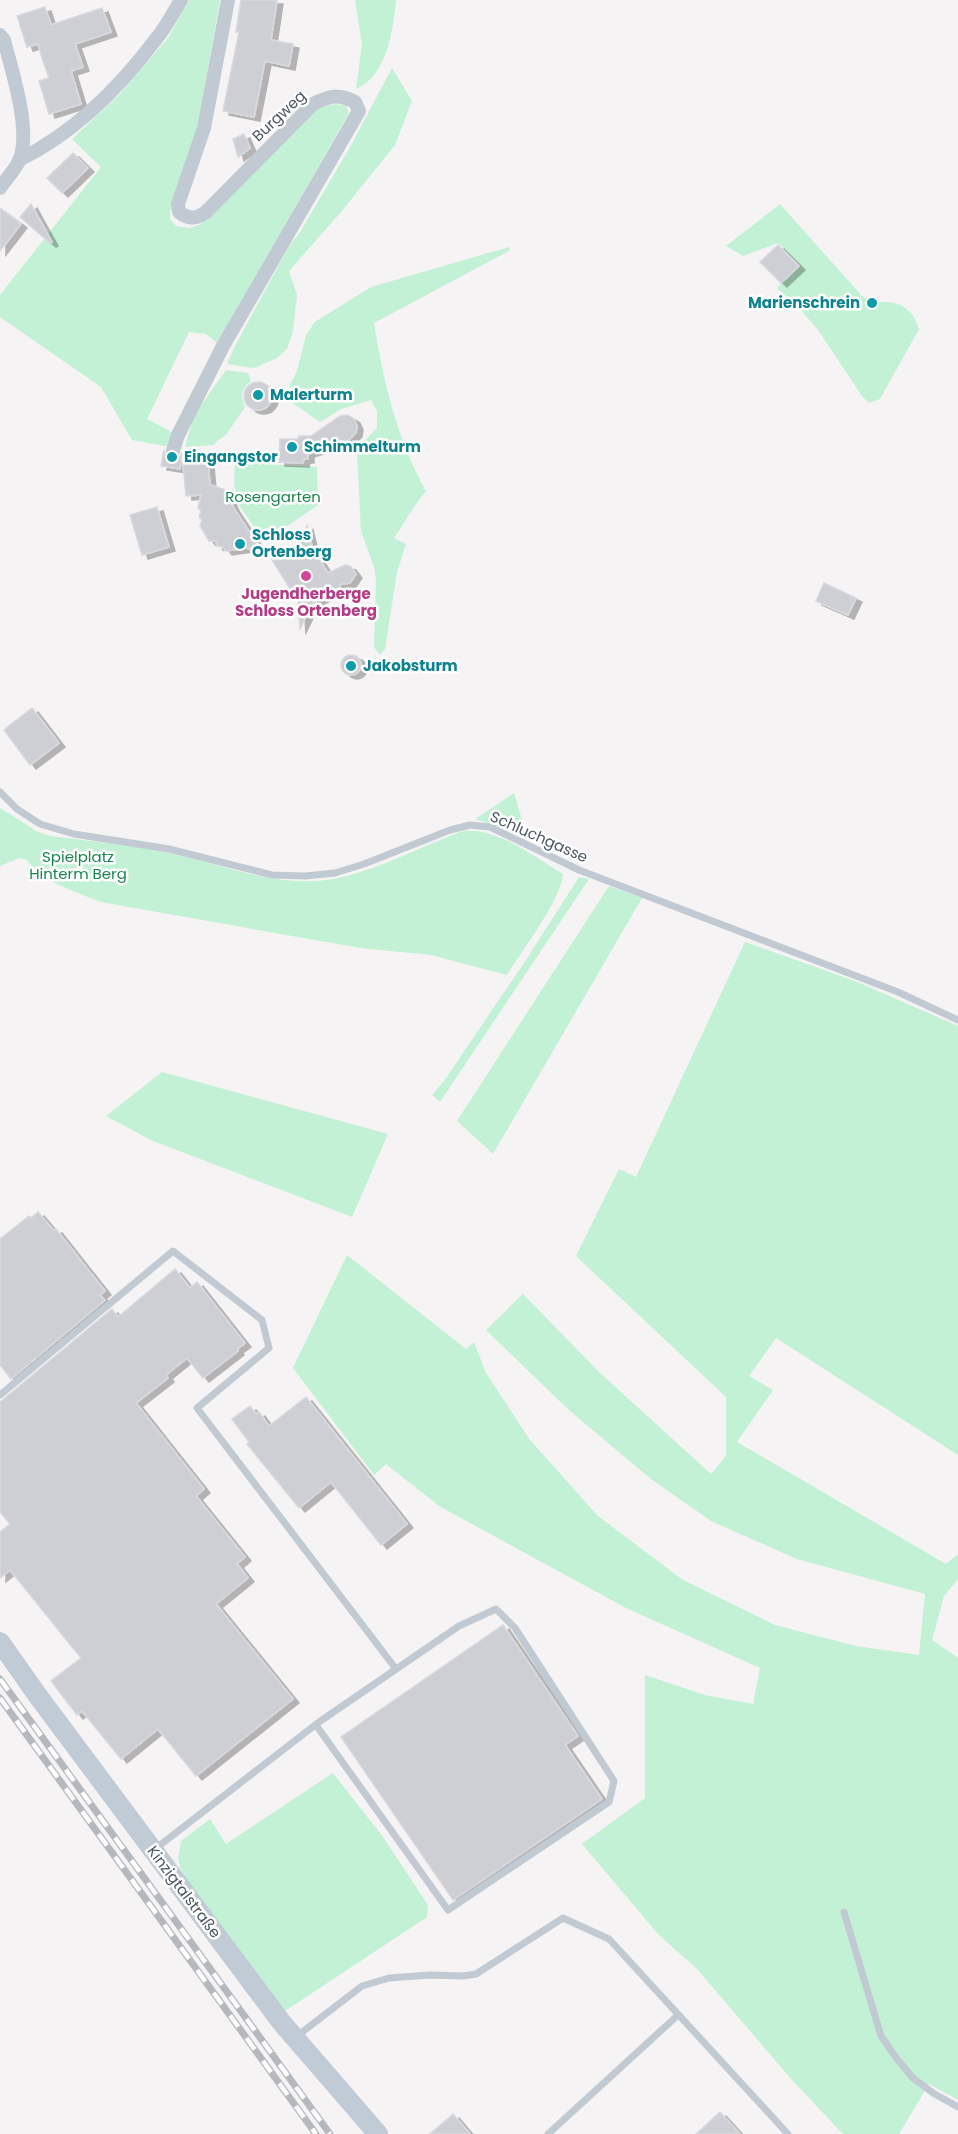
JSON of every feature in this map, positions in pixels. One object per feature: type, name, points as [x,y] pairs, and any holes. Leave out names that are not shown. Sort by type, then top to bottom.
[{"type":"main road","name":"Kinzigtalstraße","points":[[0,1642],[153,1851],[295,2038],[378,2134]]},
{"type":"street","points":[[0,188],[20,160],[44,148],[109,95],[157,38],[181,0]]},
{"type":"street","name":"Burgweg","points":[[173,451],[178,435],[223,346],[359,111],[355,102],[343,95],[330,95],[313,104],[206,212],[197,218],[187,218],[179,212],[178,204],[204,128],[228,0]]},
{"type":"street","points":[[0,35],[4,40],[21,107],[23,136],[20,160]]},
{"type":"lane","name":"Schluchgasse","points":[[0,792],[17,809],[40,824],[74,834],[169,849],[272,875],[305,876],[335,873],[450,830],[470,825],[490,827],[579,870],[898,992],[958,1020]]},
{"type":"lane","points":[[0,1395],[173,1251],[261,1320],[269,1348],[197,1408],[396,1669]]},
{"type":"lane","points":[[153,1851],[316,1725],[459,1626],[496,1610],[515,1628],[614,1781],[609,1802],[448,1910],[316,1725]]},
{"type":"lane","points":[[844,1912],[881,2036],[913,2078],[958,2107]]},
{"type":"lane","points":[[295,2038],[362,1986],[389,1978],[476,1974],[563,1918],[609,1939],[788,2134]]},
{"type":"lane","points":[[548,2134],[678,2014]]},
{"type":"green space","points":[[189,0],[220,0],[197,129],[170,211],[170,219],[176,226],[190,228],[201,224],[309,115],[331,105],[346,106],[349,113],[217,343],[206,334],[189,332],[147,419],[174,433],[170,447],[132,440],[101,387],[0,317],[0,295],[101,167],[72,139],[119,95],[168,38]]},
{"type":"green space","points":[[355,0],[396,0],[390,38],[381,63],[375,74],[356,89],[362,44]]},
{"type":"green space","points":[[392,68],[412,101],[395,145],[341,212],[289,271],[297,295],[293,331],[287,349],[277,358],[254,368],[227,364],[288,248],[300,232],[349,149]]},
{"type":"green space","points":[[780,204],[862,296],[875,301],[901,305],[915,319],[919,329],[880,399],[869,403],[862,396],[818,330],[777,288],[800,265],[778,243],[743,256],[726,246]]},
{"type":"green space","points":[[509,247],[510,250],[507,252],[374,323],[392,409],[407,450],[426,491],[394,538],[406,544],[397,572],[385,649],[380,655],[374,647],[376,579],[361,531],[357,453],[377,428],[377,411],[371,400],[341,409],[320,422],[288,400],[290,385],[297,371],[306,335],[315,322],[371,287]]},
{"type":"green space","points":[[226,370],[248,373],[251,381],[243,390],[242,396],[245,407],[225,436],[214,445],[185,447],[194,415]]},
{"type":"green space","name":"Rosengarten","points":[[235,462],[317,467],[318,505],[286,527],[261,537],[239,505],[234,484]]},
{"type":"green space","points":[[514,793],[527,837],[475,819]]},
{"type":"green space","name":"Spielplatz Hinterm Berg","points":[[0,808],[38,832],[51,836],[128,845],[276,879],[318,881],[355,874],[463,831],[476,831],[503,839],[563,874],[556,897],[549,910],[507,975],[431,955],[360,948],[101,902],[51,880],[27,860],[20,858],[0,866]]},
{"type":"green space","points":[[579,877],[589,879],[440,1102],[432,1095],[444,1081],[526,960]]},
{"type":"green space","points":[[609,886],[642,898],[493,1154],[457,1121]]},
{"type":"green space","points":[[745,942],[855,981],[958,1026],[958,1455],[776,1338],[749,1376],[773,1390],[737,1442],[946,1564],[958,1554],[958,1579],[944,1596],[932,1640],[958,1658],[958,2100],[929,2084],[899,2134],[843,2134],[792,2080],[697,1969],[658,1934],[582,1844],[645,1798],[645,1675],[705,1695],[753,1704],[760,1668],[626,1608],[439,1506],[386,1464],[374,1475],[293,1368],[347,1255],[466,1349],[474,1342],[486,1373],[530,1440],[598,1516],[683,1580],[775,1625],[856,1646],[919,1655],[925,1594],[797,1559],[711,1521],[651,1479],[570,1411],[486,1330],[523,1294],[600,1373],[711,1474],[726,1456],[726,1397],[576,1256],[619,1169],[636,1177]]},
{"type":"green space","points":[[162,1072],[388,1134],[352,1217],[153,1141],[106,1116]]},
{"type":"green space","points":[[333,1773],[383,1837],[428,1905],[427,1917],[285,2011],[182,1873],[178,1859],[181,1841],[210,1819],[226,1844]]},
{"type":"building","points":[[241,0],[277,0],[271,40],[293,44],[289,66],[265,61],[254,117],[223,111],[239,32],[236,32]]},
{"type":"building","points":[[45,7],[51,25],[102,8],[111,32],[75,44],[83,67],[71,71],[81,104],[49,114],[39,81],[49,78],[38,44],[27,47],[17,16]]},
{"type":"building","points":[[244,134],[250,148],[238,157],[233,139]]},
{"type":"building","points":[[73,153],[88,168],[62,193],[47,178]]},
{"type":"building","points":[[31,204],[52,242],[50,243],[20,217]]},
{"type":"building","points":[[0,208],[21,224],[0,251]]},
{"type":"building","points":[[778,245],[799,266],[781,283],[760,262]]},
{"type":"building","name":"Malerturm","points":[[258,382],[268,386],[272,396],[268,406],[258,410],[248,406],[244,396],[248,386]]},
{"type":"building","points":[[348,415],[354,419],[357,426],[356,433],[349,440],[308,453],[308,459],[304,459],[303,463],[279,462],[280,439],[311,436],[340,416]]},
{"type":"building","name":"Eingangstor","points":[[164,450],[166,457],[171,460],[179,458],[182,453],[180,469],[161,466]]},
{"type":"building","points":[[208,462],[210,485],[226,490],[233,507],[262,551],[246,548],[226,551],[223,547],[217,546],[216,541],[209,541],[200,526],[201,511],[198,508],[201,495],[186,496],[183,464]]},
{"type":"building","points":[[157,507],[169,547],[142,555],[130,515]]},
{"type":"building","name":"Jugendherberge Schloss Ortenberg","points":[[307,526],[313,550],[328,573],[345,565],[350,566],[356,574],[350,583],[341,584],[336,592],[312,604],[300,629],[298,601],[272,560],[282,560],[298,549]]},
{"type":"building","points":[[824,583],[856,598],[848,615],[816,601]]},
{"type":"building","name":"Jakobsturm","points":[[351,655],[358,658],[361,665],[358,672],[351,675],[344,672],[341,665],[344,658]]},
{"type":"building","points":[[32,708],[59,743],[30,765],[4,730]]},
{"type":"building","points":[[38,1212],[54,1231],[56,1229],[105,1291],[100,1295],[105,1300],[11,1379],[0,1365],[0,1239],[29,1216],[31,1218]]},
{"type":"building","points":[[175,1269],[190,1288],[197,1282],[245,1343],[203,1378],[187,1358],[166,1375],[168,1378],[136,1403],[204,1489],[196,1496],[245,1557],[237,1564],[248,1578],[216,1604],[293,1699],[196,1776],[158,1729],[121,1759],[82,1711],[77,1715],[51,1681],[81,1658],[10,1570],[0,1578],[0,1532],[10,1524],[0,1512],[0,1402],[112,1309],[118,1317]]},
{"type":"building","points":[[306,1397],[407,1524],[381,1545],[331,1482],[299,1508],[247,1444],[249,1442],[232,1419],[250,1406],[256,1414],[259,1412],[269,1426]]},
{"type":"building","points":[[503,1625],[578,1736],[565,1745],[602,1799],[453,1900],[341,1737]]},
{"type":"building","points":[[720,2112],[740,2134],[696,2134]]},
{"type":"building","points":[[453,2114],[470,2134],[430,2134]]},
{"type":"railway","points":[[0,1679],[330,2134]]},
{"type":"railway","points":[[0,1698],[316,2134]]},
{"type":"place","name":"Marienschrein","points":[[872,303]]},
{"type":"place","name":"Malerturm","points":[[258,395]]},
{"type":"place","name":"Schimmelturm","points":[[292,447]]},
{"type":"place","name":"Eingangstor","points":[[172,457]]},
{"type":"place","name":"Schloss Ortenberg","points":[[240,544]]},
{"type":"place","name":"Jugendherberge Schloss Ortenberg","points":[[306,576]]},
{"type":"place","name":"Jakobsturm","points":[[351,666]]}]
